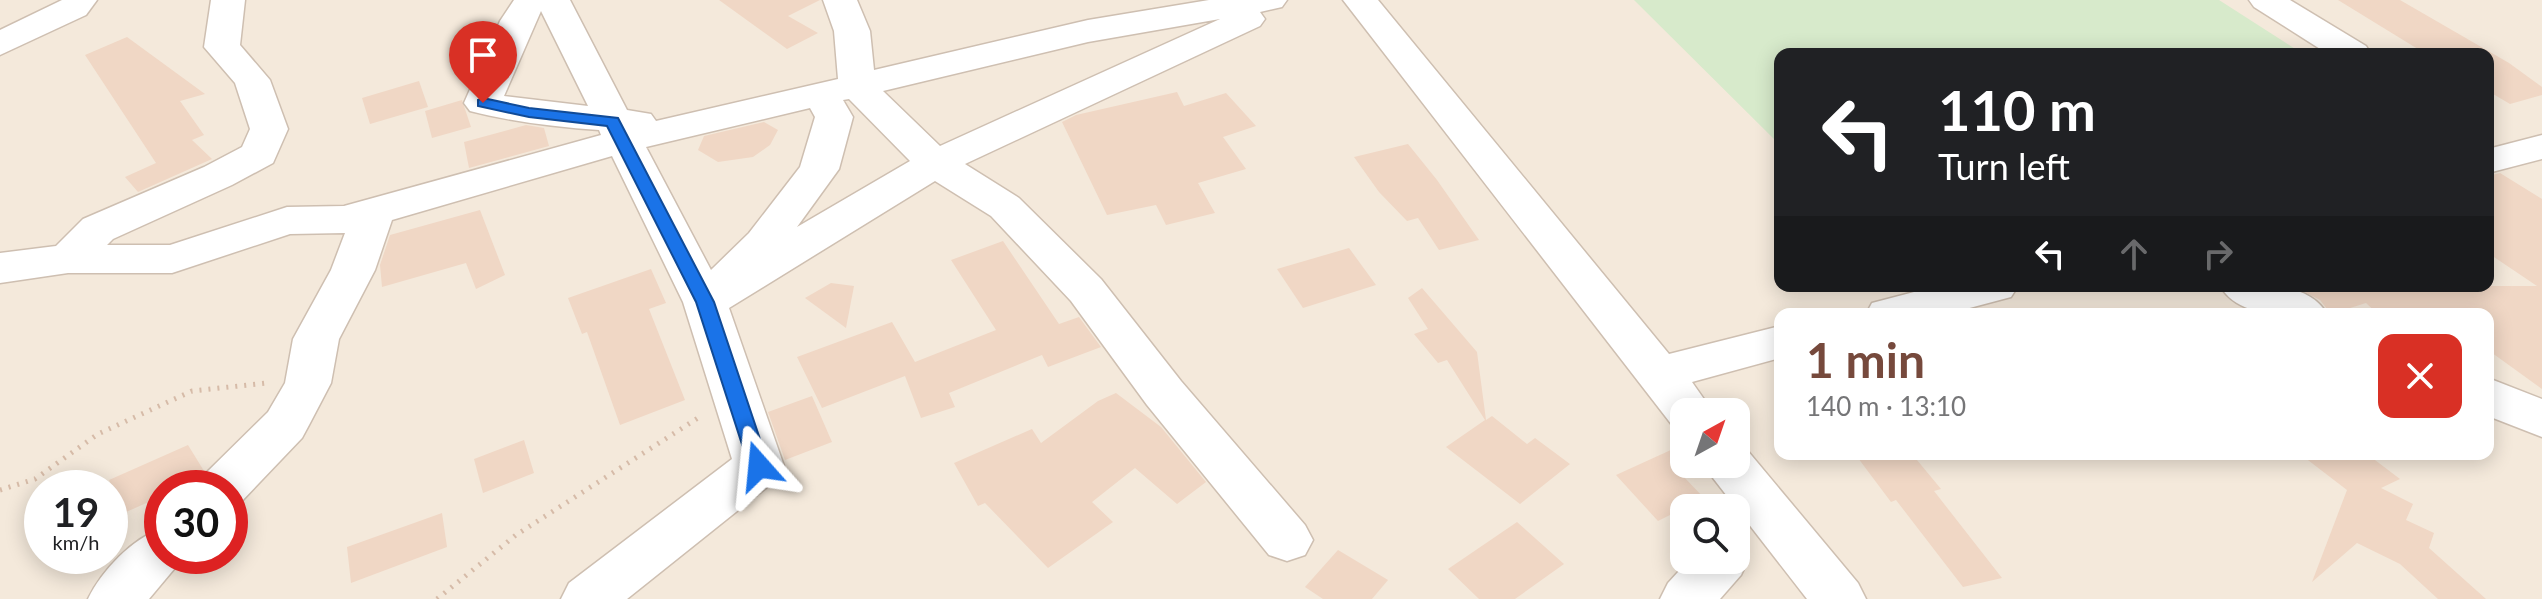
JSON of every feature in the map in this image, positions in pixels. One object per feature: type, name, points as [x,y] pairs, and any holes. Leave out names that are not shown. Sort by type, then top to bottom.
[{"type":"street","points":[[0,16],[66,0]]},
{"type":"street","points":[[0,44],[74,8],[80,0]]},
{"type":"street","points":[[68,259],[98,229],[218,176],[259,154],[269,129],[252,80],[222,47],[228,0]]},
{"type":"street","points":[[531,0],[517,21],[483,103],[617,131]]},
{"type":"street","points":[[553,0],[705,302],[759,466],[588,599]]},
{"type":"street","points":[[705,302],[764,243],[819,169],[834,117],[852,31],[840,0]]},
{"type":"street","points":[[0,268],[68,259],[172,259],[287,221],[345,220],[374,212],[617,131],[692,124],[1088,31],[1270,0]]},
{"type":"street","points":[[705,302],[935,163],[1290,0]]},
{"type":"street","points":[[1360,0],[1678,398]]},
{"type":"street","points":[[2266,0],[2343,48]]},
{"type":"street","points":[[839,90],[935,163],[1005,207],[1086,290],[1164,393],[1287,540]]},
{"type":"street","points":[[241,470],[285,425],[308,383],[316,339],[353,270],[374,212]]},
{"type":"street","points":[[1911,308],[1973,292]]},
{"type":"street","points":[[2257,292],[2292,308]]},
{"type":"street","points":[[1658,374],[1774,344]]},
{"type":"street","points":[[2494,399],[2542,419]]},
{"type":"street","points":[[1742,478],[1839,599]]},
{"type":"street","points":[[115,599],[144,569]]},
{"type":"street","points":[[1687,599],[1709,574]]},
{"type":"path","points":[[0,490],[35,479],[98,434],[192,391],[255,383],[308,383]]},
{"type":"path","points":[[437,599],[516,535],[735,394]]},
{"type":"shaded area","points":[[0,0],[2542,0],[2542,599],[0,599]]},
{"type":"green space","points":[[1634,0],[2219,0],[2294,48],[1774,48],[1774,139]]},
{"type":"building","points":[[719,0],[820,0],[788,16],[818,33],[787,49]]},
{"type":"building","points":[[2338,0],[2400,0],[2483,48],[2416,48]]},
{"type":"building","points":[[127,37],[205,94],[180,101],[204,135],[192,140],[212,159],[138,192],[125,177],[156,163],[85,55]]},
{"type":"building","points":[[2494,54],[2542,87],[2542,95],[2510,104],[2494,95]]},
{"type":"building","points":[[419,81],[428,107],[370,124],[362,98]]},
{"type":"building","points":[[1177,92],[1184,106],[1226,93],[1256,126],[1223,137],[1246,169],[1198,183],[1215,213],[1166,225],[1156,205],[1107,215],[1062,122],[1076,115]]},
{"type":"building","points":[[462,100],[471,127],[432,138],[425,111]]},
{"type":"building","points":[[764,122],[778,130],[770,145],[753,157],[718,162],[698,150],[704,136]]},
{"type":"building","points":[[526,125],[544,128],[549,146],[469,168],[464,142]]},
{"type":"building","points":[[1408,144],[1479,240],[1439,250],[1418,218],[1407,221],[1379,192],[1354,157]]},
{"type":"building","points":[[2500,173],[2542,199],[2542,389],[2494,354],[2494,308],[2371,308],[2366,303],[2350,308],[2326,308],[2320,300],[2305,292],[2494,292],[2494,286],[2537,286],[2494,257],[2494,174]]},
{"type":"building","points":[[480,210],[505,275],[476,289],[466,263],[382,287],[380,265],[390,235]]},
{"type":"building","points":[[1003,241],[1059,324],[1079,317],[1101,347],[1048,367],[1042,355],[949,393],[955,407],[921,418],[905,376],[822,408],[797,357],[892,322],[915,362],[996,330],[951,260]]},
{"type":"building","points":[[1349,248],[1376,285],[1303,308],[1277,269]]},
{"type":"building","points":[[651,269],[666,303],[649,309],[685,400],[620,425],[587,332],[582,334],[568,298]]},
{"type":"building","points":[[831,283],[854,286],[846,328],[805,298]]},
{"type":"building","points":[[1422,288],[1477,352],[1486,420],[1492,416],[1527,444],[1535,438],[1570,464],[1520,504],[1446,447],[1485,420],[1447,360],[1438,363],[1414,334],[1428,329],[1408,298]]},
{"type":"building","points":[[1116,393],[1161,427],[1206,482],[1177,504],[1135,468],[1092,502],[1113,522],[1048,568],[985,503],[978,506],[954,463],[1032,429],[1041,443],[1098,401]]},
{"type":"building","points":[[812,396],[832,442],[785,460],[768,412]]},
{"type":"building","points":[[524,440],[534,473],[483,493],[474,459]]},
{"type":"building","points":[[188,445],[203,470],[144,470],[144,504],[128,511],[128,472]]},
{"type":"building","points":[[1670,450],[1670,478],[1685,478],[1700,494],[1670,494],[1670,515],[1658,521],[1616,475]]},
{"type":"building","points":[[1860,460],[1917,460],[1941,489],[1934,491],[2002,578],[1963,587],[1896,500],[1891,502]]},
{"type":"building","points":[[2308,460],[2375,460],[2400,479],[2381,488],[2413,504],[2406,520],[2434,533],[2429,548],[2486,599],[2438,599],[2400,564],[2357,543],[2312,582],[2347,490]]},
{"type":"building","points":[[442,513],[447,547],[351,583],[347,547]]},
{"type":"building","points":[[1517,522],[1564,564],[1515,599],[1479,599],[1448,569]]},
{"type":"building","points":[[1338,550],[1388,580],[1372,599],[1323,599],[1305,587]]},
{"type":"route","points":[[483,103],[529,113],[612,122],[705,302],[759,466]]}]
